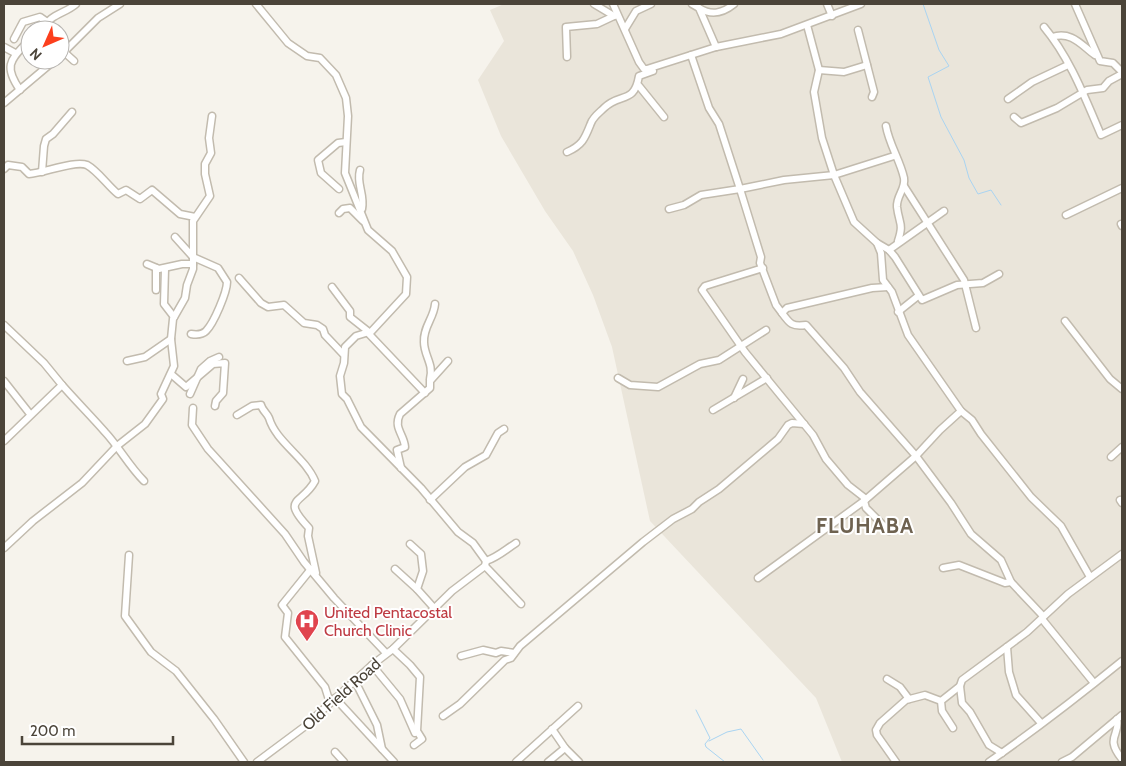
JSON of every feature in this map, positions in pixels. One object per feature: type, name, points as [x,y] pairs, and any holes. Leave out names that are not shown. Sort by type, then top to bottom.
[{"type":"street","points":[[50,20],[76,4]]},
{"type":"street","points":[[70,46],[98,18],[120,4]]},
{"type":"street","points":[[256,4],[288,43],[307,56],[320,58],[336,75],[346,98],[348,116],[345,172],[368,230],[392,251],[407,278],[406,294],[369,332],[351,341],[345,347],[344,363],[340,376],[342,394],[348,399],[361,427],[401,468],[458,532],[473,543],[486,564],[522,604]]},
{"type":"street","points":[[594,4],[616,15]]},
{"type":"street","points":[[613,4],[616,15],[625,29],[644,69],[692,56]]},
{"type":"street","points":[[625,29],[636,11],[650,4]]},
{"type":"street","points":[[692,4],[710,13],[721,13],[734,4]]},
{"type":"street","points":[[827,4],[832,16]]},
{"type":"street","points":[[664,117],[639,86],[639,76],[716,47],[781,34],[861,4]]},
{"type":"street","points":[[1075,4],[1096,56]]},
{"type":"street","points":[[698,6],[716,47]]},
{"type":"street","points":[[567,57],[566,27],[597,24],[616,15]]},
{"type":"street","points":[[30,20],[40,17],[44,20]]},
{"type":"street","points":[[807,25],[819,70],[814,92],[824,144],[834,176],[854,222],[877,244],[889,250],[922,300],[957,285],[977,285],[1000,274]]},
{"type":"street","points":[[1044,27],[1052,37],[1083,92],[1101,135],[1122,125]]},
{"type":"street","points":[[14,39],[20,28]]},
{"type":"street","points":[[858,30],[874,92],[872,97]]},
{"type":"street","points":[[1081,41],[1087,32]]},
{"type":"street","points":[[1014,117],[1021,123],[1029,120],[1058,108],[1083,92],[1103,88],[1109,81],[1122,73],[1113,63],[1100,61],[1081,41],[1063,35],[1052,37]]},
{"type":"street","points":[[4,46],[15,53]]},
{"type":"street","points":[[20,50],[15,53],[9,66],[13,80],[20,90]]},
{"type":"street","points":[[692,56],[709,108],[719,124],[776,305],[791,326],[806,325],[844,368],[860,392],[916,456],[971,534],[1001,560],[1011,582],[1043,618],[1094,683]]},
{"type":"street","points":[[70,59],[74,61]]},
{"type":"street","points":[[819,70],[844,72],[867,65]]},
{"type":"street","points":[[1008,99],[1032,82],[1068,65]]},
{"type":"street","points":[[4,103],[43,70]]},
{"type":"street","points":[[567,152],[583,143],[594,118],[608,104],[632,94],[639,86]]},
{"type":"street","points":[[42,172],[46,139],[53,134],[72,112]]},
{"type":"street","points":[[4,548],[33,521],[82,483],[117,446],[145,424],[163,400],[161,394],[174,366],[171,339],[174,316],[184,298],[194,269],[192,236],[195,217],[210,196],[205,174],[205,164],[211,153],[209,138],[212,116]]},
{"type":"street","points":[[886,126],[894,156],[904,178],[904,186],[897,206],[903,227],[898,241]]},
{"type":"street","points":[[339,190],[322,173],[318,166],[318,160],[338,143],[346,142]]},
{"type":"street","points":[[669,209],[684,205],[702,196],[784,180],[834,176],[894,156]]},
{"type":"street","points":[[4,169],[8,165],[22,167],[30,174],[75,164],[86,165],[118,194],[126,190],[140,199],[152,190],[180,214],[195,217]]},
{"type":"street","points":[[360,170],[357,179],[362,194],[361,210]]},
{"type":"street","points":[[904,186],[929,223],[965,285],[968,304],[976,328]]},
{"type":"street","points":[[1066,215],[1122,188]]},
{"type":"street","points":[[339,213],[343,209],[350,208],[364,222]]},
{"type":"street","points":[[889,250],[898,241],[929,223],[944,211]]},
{"type":"street","points":[[175,237],[193,260],[218,268],[227,282],[219,307],[206,332],[199,335],[191,334]]},
{"type":"street","points":[[877,244],[881,254],[883,280],[888,287],[908,335],[961,411],[972,420],[980,434],[1031,497],[1062,526],[1090,577]]},
{"type":"street","points":[[147,264],[165,269],[193,260]]},
{"type":"street","points":[[156,268],[156,290]]},
{"type":"street","points":[[763,268],[703,288],[742,347],[813,434],[826,459],[848,485],[865,500],[866,508],[889,531]]},
{"type":"street","points":[[165,269],[164,304],[167,310],[174,316]]},
{"type":"street","points":[[239,278],[261,303],[268,307],[284,305],[304,323],[317,325],[323,329],[325,335],[344,354]]},
{"type":"street","points":[[332,287],[350,311],[350,317],[369,332],[386,355],[426,393]]},
{"type":"street","points":[[782,312],[787,308],[860,290],[888,287]]},
{"type":"street","points":[[898,312],[918,296]]},
{"type":"street","points":[[401,468],[397,450],[405,447],[405,443],[398,429],[398,418],[400,414],[430,388],[432,370],[424,351],[424,342],[426,327],[434,313],[436,304]]},
{"type":"street","points":[[1065,321],[1110,379],[1122,389]]},
{"type":"street","points":[[4,324],[28,350],[44,363],[117,446],[130,467],[144,481]]},
{"type":"street","points":[[618,378],[630,385],[658,387],[700,364],[715,362],[742,347],[766,330]]},
{"type":"street","points":[[127,361],[145,357],[171,339]]},
{"type":"street","points":[[171,374],[184,387],[194,382],[207,363],[219,357]]},
{"type":"street","points":[[430,381],[448,361]]},
{"type":"street","points":[[190,394],[198,376],[213,364],[224,363],[223,392],[214,406]]},
{"type":"street","points":[[712,410],[767,378]]},
{"type":"street","points":[[734,398],[743,379]]},
{"type":"street","points":[[4,381],[30,414]]},
{"type":"street","points":[[4,441],[62,385]]},
{"type":"street","points":[[237,415],[252,406],[261,405],[269,417],[270,425],[296,453],[312,476],[315,481],[296,500],[295,511],[309,528],[314,569],[334,598],[386,653]]},
{"type":"street","points":[[193,408],[192,425],[208,449],[285,534],[310,569],[318,576]]},
{"type":"street","points":[[758,578],[865,500],[916,456],[961,411]]},
{"type":"street","points":[[444,716],[460,704],[520,646],[610,569],[673,519],[692,509],[719,489],[778,438],[788,425],[792,423],[804,424]]},
{"type":"street","points":[[430,500],[464,468],[486,454],[498,433],[504,428]]},
{"type":"street","points":[[1111,457],[1122,447]]},
{"type":"street","name":"Old Field Road","points":[[258,762],[293,736],[372,665],[393,649],[452,591],[516,543]]},
{"type":"street","points":[[410,544],[421,554],[423,571],[417,589]]},
{"type":"street","points":[[1002,754],[989,746],[970,712],[962,703],[960,686],[962,680],[1007,647],[1090,577],[1122,554]]},
{"type":"street","points":[[129,555],[125,616],[151,652],[176,671],[214,719],[244,762]]},
{"type":"street","points":[[943,568],[959,566],[1005,583],[1011,582]]},
{"type":"street","points":[[310,569],[282,605],[288,613],[285,637],[319,679],[333,700],[393,762]]},
{"type":"street","points":[[395,569],[434,608]]},
{"type":"street","points":[[1007,647],[1009,672],[1016,695],[1041,723]]},
{"type":"street","points":[[393,649],[410,664],[420,677],[417,731],[422,739]]},
{"type":"street","points":[[461,656],[484,650],[496,653],[501,651],[514,653]]},
{"type":"street","points":[[989,762],[1015,746],[1041,723],[1122,661]]},
{"type":"street","points":[[372,665],[396,692],[405,708],[414,732],[422,739]]},
{"type":"street","points":[[887,678],[900,686],[909,699]]},
{"type":"street","points":[[354,681],[377,725],[382,749]]},
{"type":"street","points":[[942,701],[960,686]]},
{"type":"street","points":[[896,762],[879,739],[876,730],[880,723],[909,699],[925,695],[942,701]]},
{"type":"street","points":[[942,701],[942,711],[953,728]]},
{"type":"street","points":[[516,762],[578,706]]},
{"type":"street","points":[[1120,717],[1114,738],[1115,748],[1122,759]]},
{"type":"street","points":[[1062,762],[1072,757],[1120,717]]},
{"type":"street","points":[[552,728],[579,762]]},
{"type":"street","points":[[414,746],[422,739]]},
{"type":"street","points":[[548,762],[566,748]]},
{"type":"street","points":[[336,752],[344,762]]},
{"type":"shaded area","points":[[504,4],[1122,4],[1122,762],[842,762],[816,698],[650,521],[612,347],[593,295],[573,251],[545,211],[501,136],[478,80],[504,41],[490,10]]},
{"type":"waterway","points":[[923,4],[939,50],[949,66],[928,77],[941,117],[964,160],[969,178],[978,194],[991,190],[1001,205]]},
{"type":"waterway","points":[[696,710],[710,738],[705,744],[706,747],[725,762]]},
{"type":"waterway","points":[[709,741],[727,732],[741,729],[763,760]]},
{"type":"place","name":"United Pentacostal Church Clinic","points":[[307,642]]},
{"type":"district","name":"FLUHABA","points":[[865,526]]}]
